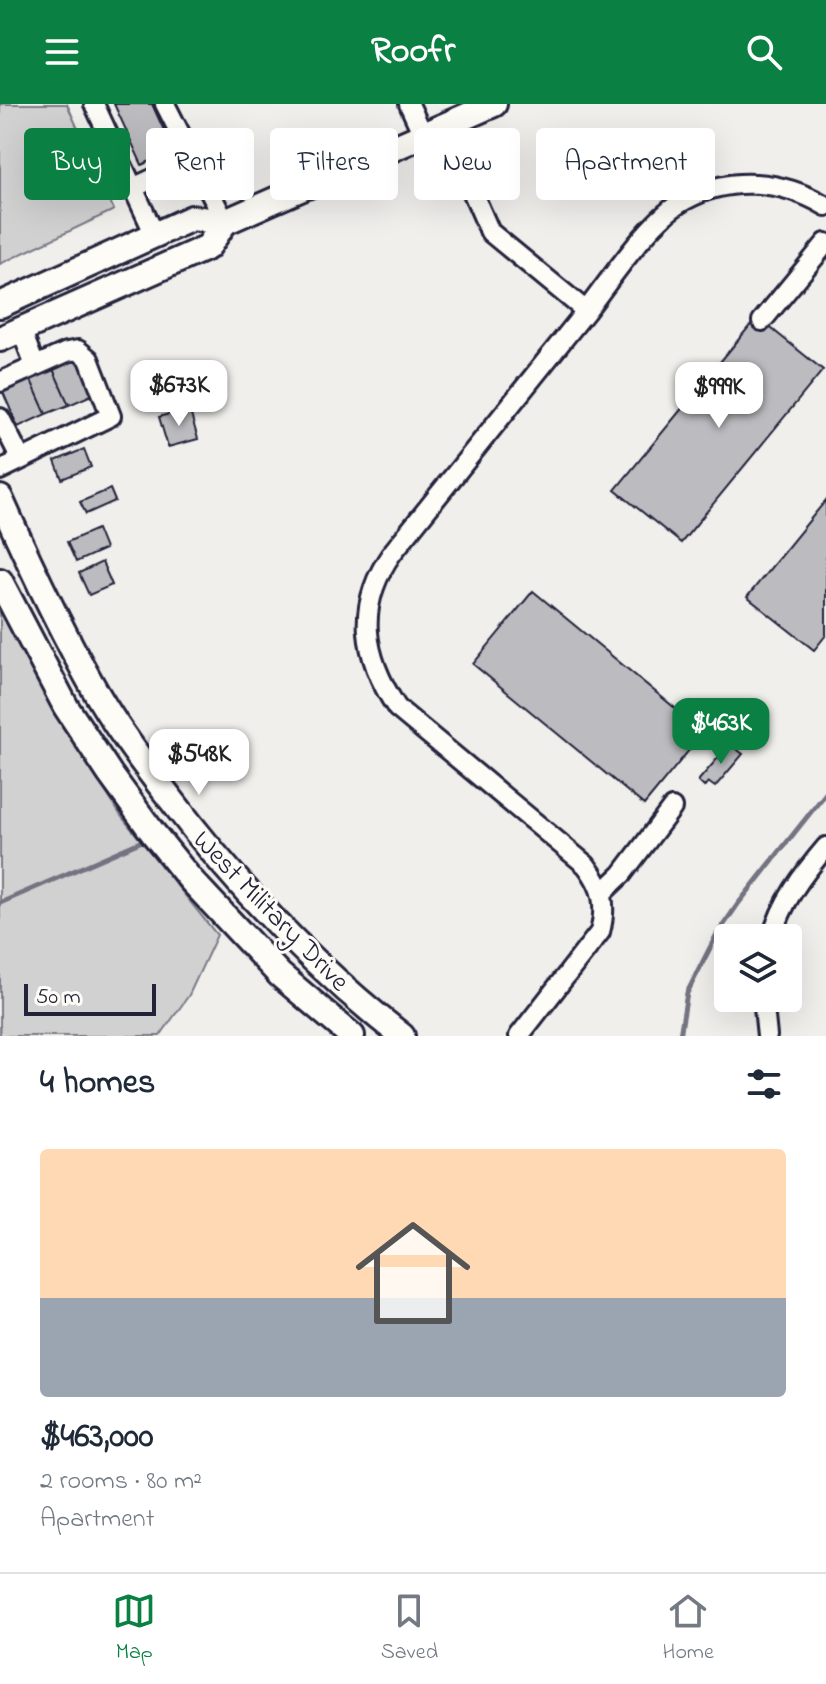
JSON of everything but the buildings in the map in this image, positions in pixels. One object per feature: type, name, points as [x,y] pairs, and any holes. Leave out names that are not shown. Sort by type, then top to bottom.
[{"type":"main road","points":[[439,128],[479,107]]},
{"type":"main road","points":[[0,305],[192,218],[225,222],[414,139]]},
{"type":"main road","points":[[11,334],[208,247],[225,222]]},
{"type":"main road","name":"West Military Drive","points":[[0,498],[38,583],[98,695],[139,759],[217,860],[304,952],[402,1036]]},
{"type":"main road","name":"West Military Drive","points":[[0,581],[66,707],[153,833],[190,879],[280,975],[352,1036]]},
{"type":"main road","points":[[153,833],[181,813]]},
{"type":"lane","points":[[94,104],[155,235]]},
{"type":"lane","points":[[165,104],[225,222]]},
{"type":"lane","points":[[409,104],[430,128]]},
{"type":"lane","points":[[133,188],[146,182]]},
{"type":"lane","points":[[519,1036],[600,932],[604,916],[602,893],[597,879],[586,865],[397,708],[379,677],[370,644],[368,614],[377,574],[647,235],[684,201],[726,185],[755,183],[800,192],[826,206]]},
{"type":"lane","points":[[472,200],[490,232],[586,311]]},
{"type":"lane","points":[[762,321],[826,243]]},
{"type":"lane","points":[[11,334],[35,366]]},
{"type":"lane","points":[[0,382],[78,350],[89,359],[111,416],[0,470]]},
{"type":"lane","points":[[0,418],[21,459]]},
{"type":"lane","points":[[602,893],[622,874],[672,808]]},
{"type":"lane","points":[[778,924],[802,875],[826,847]]},
{"type":"lane","points":[[764,1012],[767,1036]]},
{"type":"shaded area","points":[[0,104],[67,104],[78,128],[24,128],[24,200],[110,200],[114,210],[0,264]]},
{"type":"shaded area","points":[[0,603],[62,724],[121,816],[217,935],[189,995],[160,1036],[0,1036]]},
{"type":"waterway","points":[[680,1036],[687,993],[716,936],[826,793]]},
{"type":"waterway","points":[[0,903],[140,842]]}]
